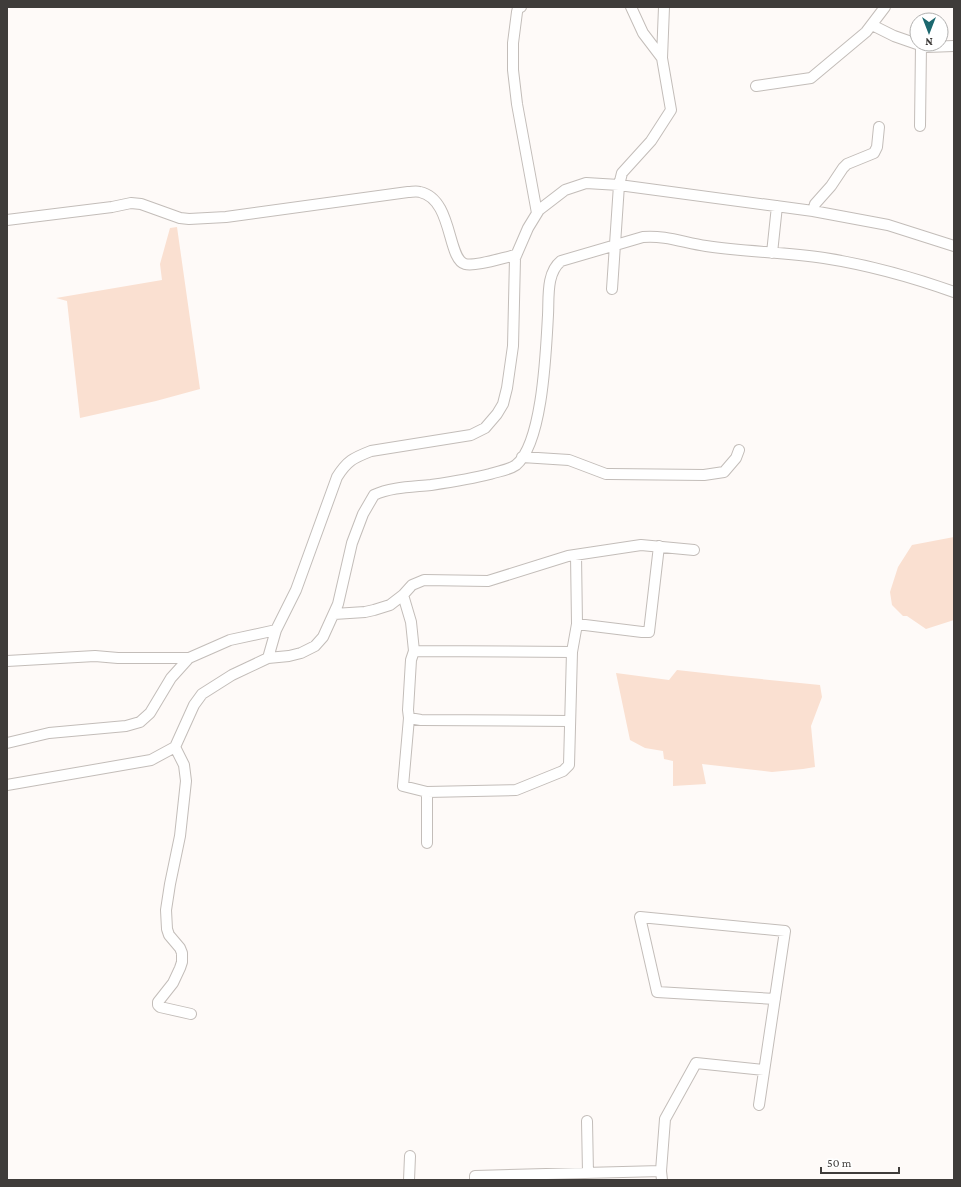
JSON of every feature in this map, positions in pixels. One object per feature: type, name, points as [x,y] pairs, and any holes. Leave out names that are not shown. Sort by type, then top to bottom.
[{"type":"street","points":[[521,7],[518,8],[514,35],[513,70],[517,104],[537,213]]},
{"type":"street","points":[[631,7],[643,33],[662,58]]},
{"type":"street","points":[[612,289],[619,185],[622,173],[651,141],[671,110],[662,58],[664,7]]},
{"type":"street","points":[[756,86],[811,78],[866,32],[885,7]]},
{"type":"street","points":[[872,25],[894,36],[909,41]]},
{"type":"street","points":[[918,52],[920,126]]},
{"type":"street","points":[[812,211],[815,204],[832,186],[847,164],[874,153],[878,147],[879,126]]},
{"type":"street","points":[[268,658],[276,630],[296,590],[337,477],[344,466],[357,456],[372,451],[471,435],[485,428],[497,414],[503,404],[507,388],[513,346],[515,258],[528,228],[539,210],[565,190],[586,183],[619,185],[812,211],[888,225],[954,246]]},
{"type":"street","points":[[7,220],[132,204],[141,204],[180,218],[226,218],[371,196],[420,192],[430,196],[441,208],[454,249],[462,263],[467,265],[474,264],[516,255]]},
{"type":"street","points":[[772,253],[777,206]]},
{"type":"street","points":[[7,785],[151,760],[175,747],[194,705],[202,694],[232,675],[268,658],[301,653],[316,646],[323,637],[338,604],[352,544],[363,514],[374,495],[389,490],[432,485],[472,478],[508,469],[517,464],[530,445],[536,427],[545,364],[550,281],[556,265],[560,261],[643,237],[653,236],[706,246],[822,258],[854,263],[914,278],[954,292]]},
{"type":"street","points":[[522,457],[569,460],[606,474],[704,475],[724,472],[736,458],[739,450]]},
{"type":"street","points":[[334,614],[374,610],[390,605],[403,595],[412,585],[424,580],[488,581],[568,556],[641,545],[694,550]]},
{"type":"street","points":[[577,624],[649,632],[659,546]]},
{"type":"street","points":[[403,595],[411,622],[414,651],[410,667],[409,718],[403,786],[427,792],[516,790],[563,772],[569,765],[572,652],[577,624],[576,555]]},
{"type":"street","points":[[7,661],[95,656],[118,658],[189,658],[230,640],[276,630]]},
{"type":"street","points":[[414,651],[572,652]]},
{"type":"street","points":[[7,743],[49,733],[126,726],[140,722],[150,713],[171,678],[189,658]]},
{"type":"street","points":[[409,718],[421,720],[570,721]]},
{"type":"street","points":[[175,747],[184,765],[186,781],[180,836],[166,910],[167,929],[169,935],[180,948],[182,953],[182,962],[173,983],[158,1003],[160,1007],[191,1014]]},
{"type":"street","points":[[427,792],[427,843]]},
{"type":"street","points":[[759,1105],[786,931],[640,917],[657,992],[775,999]]},
{"type":"street","points":[[475,1180],[475,1176],[588,1173],[661,1176],[665,1119],[696,1063],[764,1070]]},
{"type":"street","points":[[587,1121],[588,1173]]},
{"type":"street","points":[[409,1180],[410,1156]]},
{"type":"shaded area","points":[[177,227],[200,389],[156,401],[80,418],[67,301],[56,298],[162,280],[160,264],[170,228]]},
{"type":"shaded area","points":[[954,537],[954,620],[926,629],[907,616],[903,616],[892,605],[890,592],[898,567],[912,545]]},
{"type":"shaded area","points":[[677,670],[820,685],[822,697],[811,726],[815,767],[772,772],[702,764],[706,784],[673,786],[673,761],[664,759],[663,751],[645,748],[630,740],[616,673],[669,680]]}]
